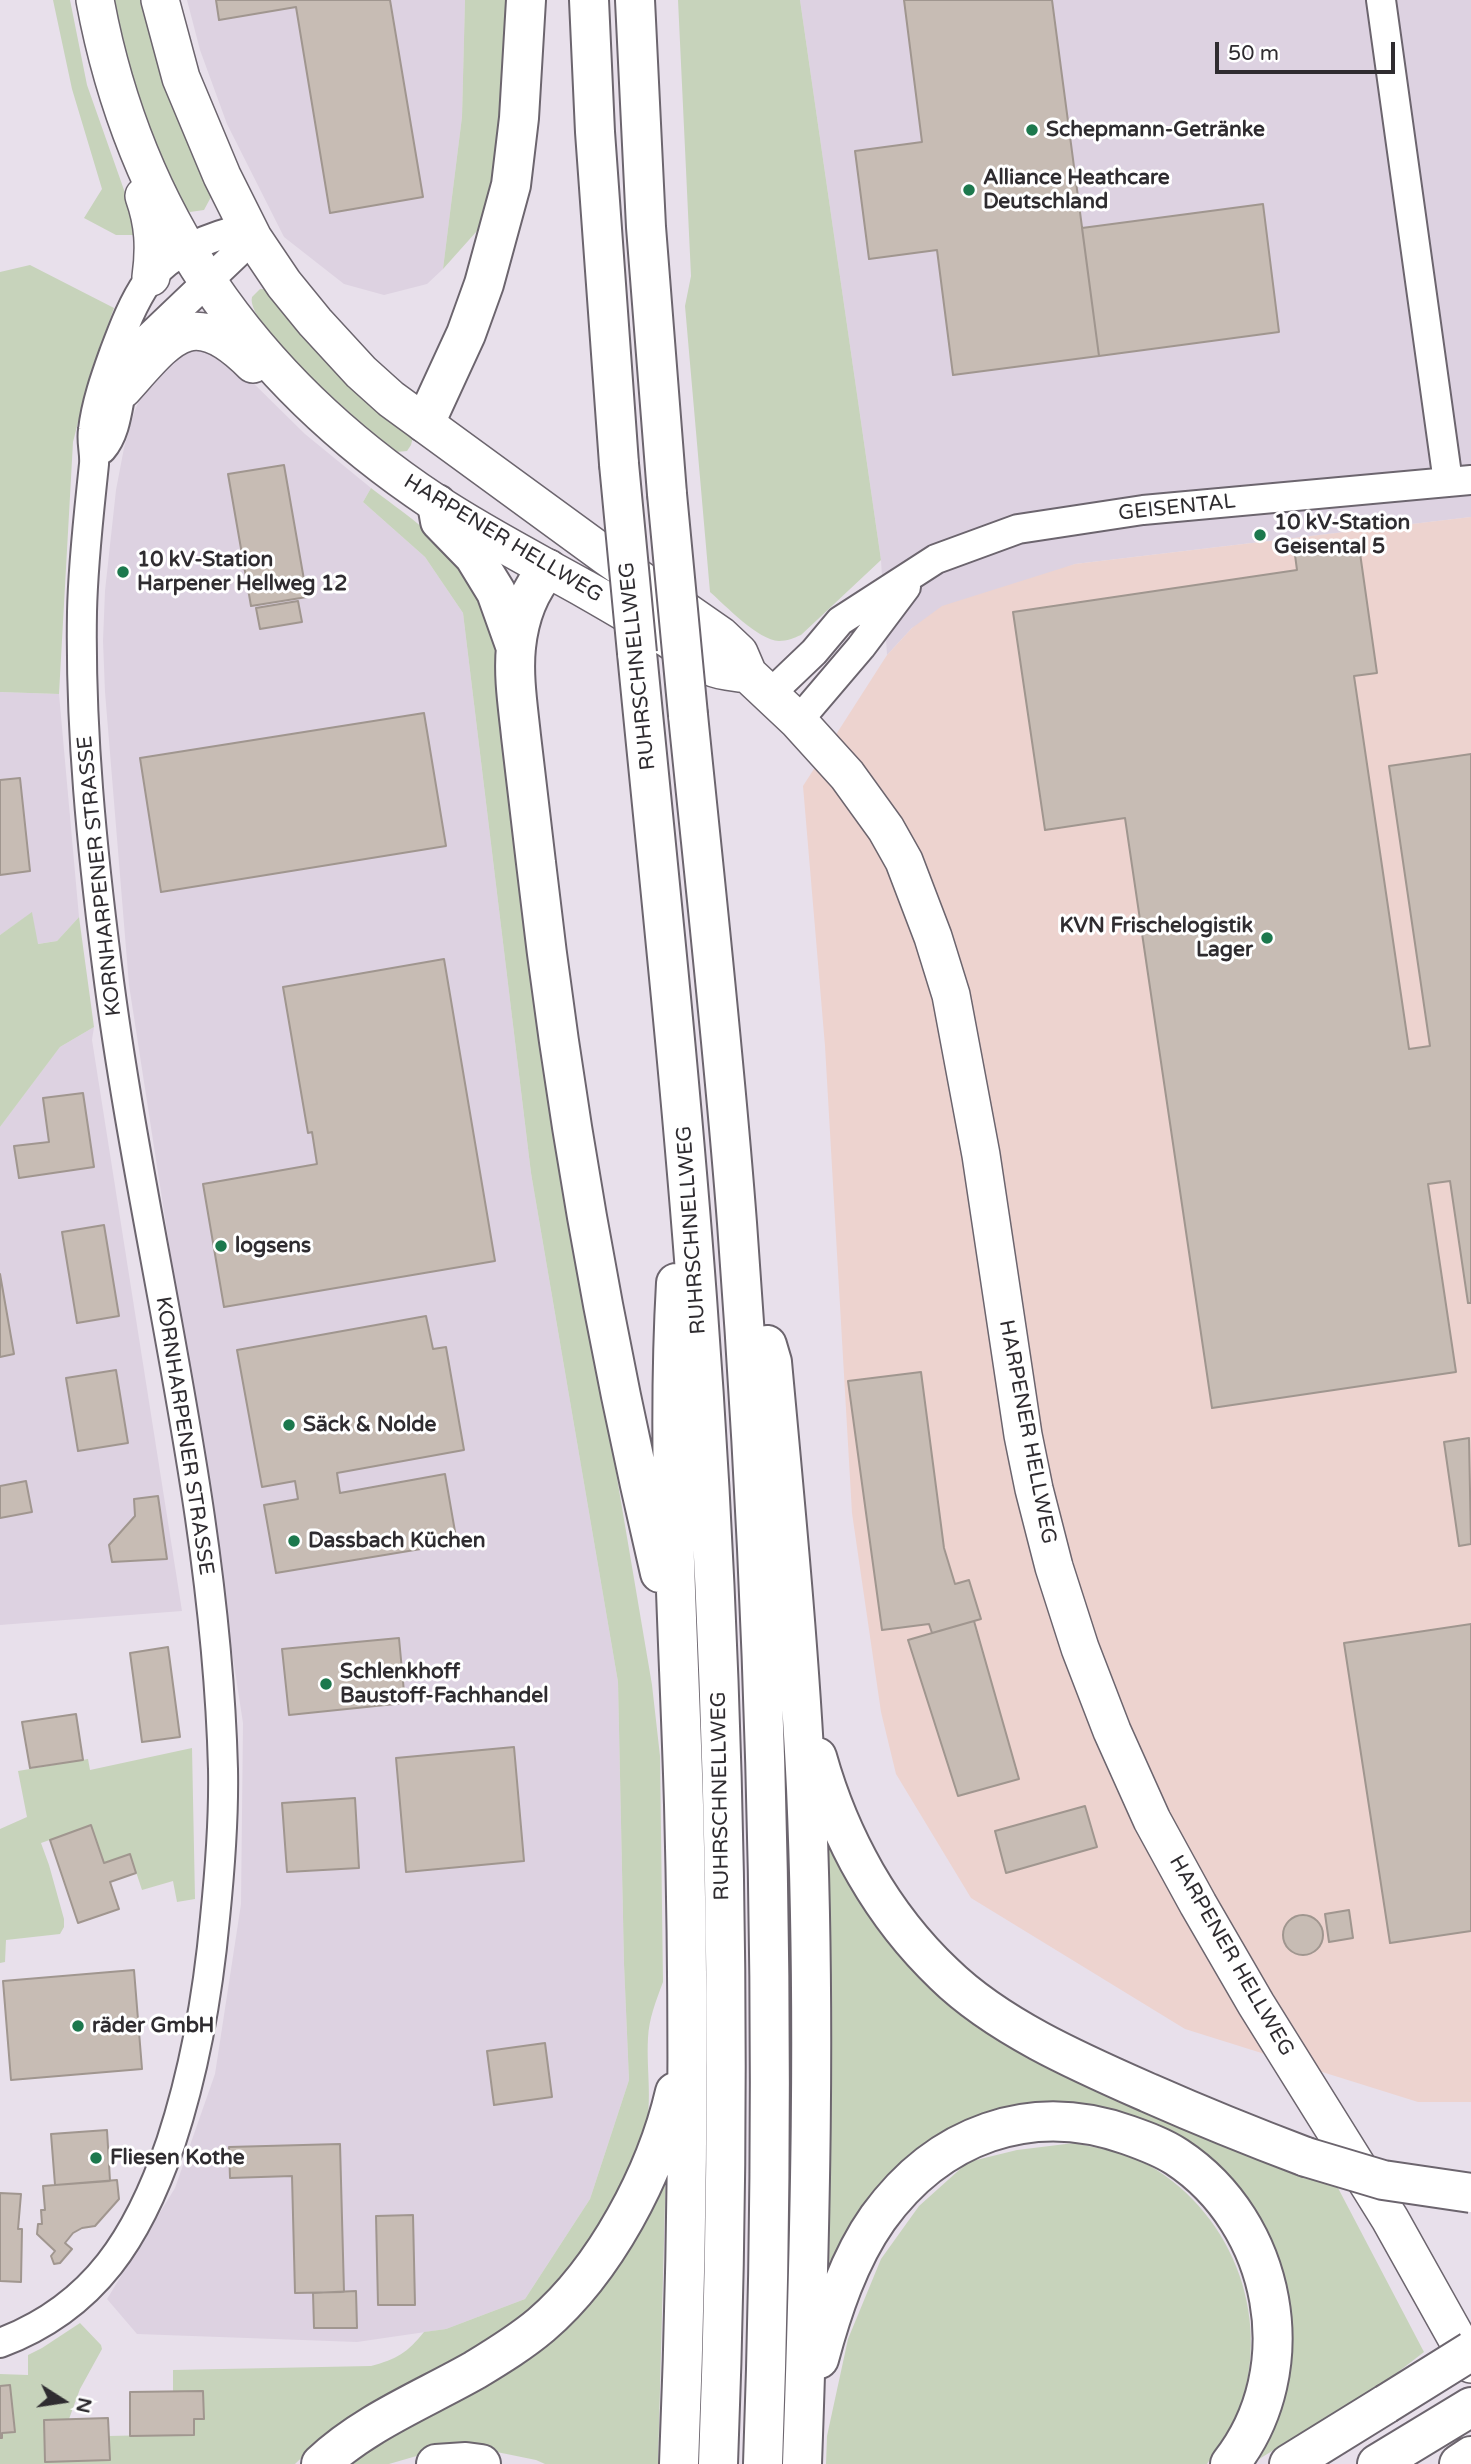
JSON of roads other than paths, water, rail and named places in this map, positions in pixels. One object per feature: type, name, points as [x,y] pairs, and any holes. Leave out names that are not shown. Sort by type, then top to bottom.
[{"type":"highway","points":[[425,423],[466,334],[485,284],[511,185],[519,118],[526,0]]},
{"type":"highway","name":"RUHRSCHNELLWEG","points":[[589,0],[619,464],[681,1096],[698,1300],[708,1470],[720,1741],[726,2144],[718,2464]]},
{"type":"highway","name":"RUHRSCHNELLWEG","points":[[635,0],[646,227],[667,494],[737,1221],[761,1648],[769,1897],[770,2156],[763,2464]]},
{"type":"highway","points":[[428,498],[440,521],[474,556],[496,592],[516,648]]},
{"type":"highway","points":[[548,569],[538,580],[530,596],[522,617],[516,648],[517,695],[544,936],[582,1182],[616,1377],[632,1458],[670,1614],[680,1682]]},
{"type":"highway","points":[[679,2464],[685,2292],[687,2023],[671,1381],[682,1182],[681,1096]]},
{"type":"highway","points":[[737,1221],[772,1362],[798,1660],[806,1787],[811,1983],[808,2287],[802,2464]]},
{"type":"highway","points":[[798,1660],[811,1734],[826,1790],[846,1835],[874,1889],[906,1933],[945,1975],[988,2008],[1067,2055],[1201,2116],[1306,2157],[1383,2180],[1471,2193]]},
{"type":"highway","points":[[321,2464],[361,2432],[475,2370],[523,2340],[577,2288],[614,2236],[649,2171],[673,2101],[682,2064],[687,2023]]},
{"type":"highway","points":[[802,2464],[816,2368],[828,2326],[843,2287],[876,2221],[912,2178],[952,2148],[1020,2123],[1048,2121],[1078,2122],[1115,2130],[1151,2143],[1177,2157],[1201,2177],[1241,2224],[1263,2271],[1270,2301],[1273,2357],[1261,2412],[1253,2430],[1230,2464]]},
{"type":"highway","points":[[1289,2464],[1471,2351]]},
{"type":"highway","points":[[1377,2464],[1471,2407]]},
{"type":"highway","points":[[1459,2464],[1471,2456]]},
{"type":"highway","points":[[436,2464],[481,2464]]},
{"type":"main road","name":"HARPENER HELLWEG","points":[[94,0],[119,102],[146,171],[186,250],[239,327],[301,395],[352,441],[428,498],[665,636],[713,668],[759,684]]},
{"type":"main road","name":"HARPENER HELLWEG","points":[[160,0],[181,78],[222,176],[250,233],[284,284],[314,322],[360,372],[391,399],[606,556],[721,636],[739,653],[759,684],[798,721],[867,801],[904,861],[951,995],[971,1095],[1023,1435],[1034,1489],[1065,1603],[1112,1731],[1152,1820],[1198,1904],[1256,2004],[1390,2219],[1471,2364]]},
{"type":"main road","points":[[146,171],[144,195],[155,251],[151,277]]},
{"type":"main road","points":[[123,389],[146,362],[174,336],[198,332],[213,335],[234,345],[282,393],[301,395]]},
{"type":"main road","points":[[425,423],[419,450],[428,498]]},
{"type":"main road","points":[[548,569],[571,558],[606,556]]},
{"type":"street","name":"GEISENTAL","points":[[759,684],[814,652],[840,621],[936,559],[1018,529],[1086,517],[1460,481],[1381,0]]},
{"type":"street","name":"KORNHARPENER STRASSE","points":[[0,2343],[46,2322],[79,2298],[108,2267],[132,2231],[157,2182],[192,2075],[211,1967],[219,1872],[223,1763],[219,1685],[191,1462],[108,973],[93,842],[82,680],[82,609],[89,501],[95,457],[91,439],[105,378],[119,340],[151,277],[186,250],[203,241],[250,233]]},
{"type":"street","name":"KORNHARPENER STRASSE","points":[[95,457],[108,442],[126,372],[134,355],[250,233]]},
{"type":"street","name":"GEISENTAL","points":[[798,721],[861,647],[916,573]]},
{"type":"place","name":"Schepmann-Getränke","points":[[1032,130]]},
{"type":"place","name":"Alliance Heathcare Deutschland","points":[[969,190]]},
{"type":"place","name":"10 kV-Station Geisental 5","points":[[1260,535]]},
{"type":"place","name":"10 kV-Station Harpener Hellweg 12","points":[[123,572]]},
{"type":"place","name":"KVN Frischelogistik Lager","points":[[1267,938]]},
{"type":"place","name":"logsens","points":[[221,1246]]},
{"type":"place","name":"Säck & Nolde","points":[[289,1425]]},
{"type":"place","name":"Dassbach Küchen","points":[[294,1541]]},
{"type":"place","name":"Schlenkhoff Baustoff-Fachhandel","points":[[326,1684]]},
{"type":"place","name":"räder GmbH","points":[[78,2026]]},
{"type":"place","name":"Fliesen Kothe","points":[[96,2158]]}]
